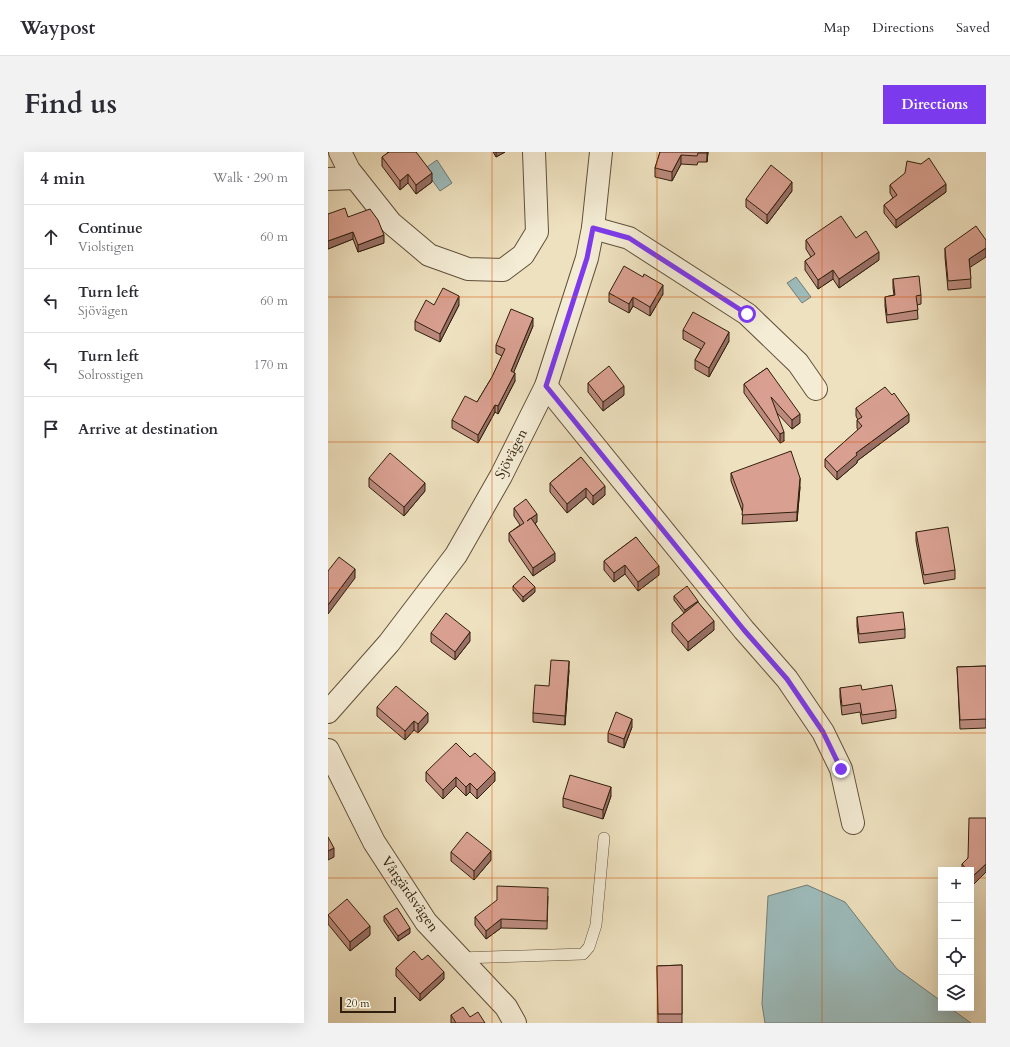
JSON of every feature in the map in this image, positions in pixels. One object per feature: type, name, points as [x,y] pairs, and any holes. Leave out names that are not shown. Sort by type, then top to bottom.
[{"type":"street","points":[[340,152],[349,170],[391,223],[429,255],[468,269],[503,270],[523,256],[537,232],[534,152]]},
{"type":"street","name":"Sjövägen","points":[[328,712],[388,643],[456,555],[500,476],[546,386],[587,258],[593,228],[601,152]]},
{"type":"street","points":[[328,179],[356,178]]},
{"type":"street","points":[[593,228],[629,238],[747,314],[798,363],[816,389]]},
{"type":"street","points":[[546,386],[735,618],[787,679],[823,732],[841,769],[853,823]]},
{"type":"street","name":"Vårgärdsvägen","points":[[328,750],[374,842],[426,922],[506,1007],[515,1023]]},
{"type":"lane","points":[[460,958],[583,954],[589,947],[596,925],[604,838]]},
{"type":"water","points":[[437,160],[452,183],[440,191],[424,169]]},
{"type":"water","points":[[796,277],[811,297],[802,303],[787,283]]},
{"type":"water","points":[[807,885],[845,902],[897,969],[938,999],[938,1011],[954,1011],[971,1023],[765,1023],[762,1004],[768,896]]},
{"type":"building","points":[[389,152],[416,152],[432,173],[416,185],[408,174],[400,181],[382,157]]},
{"type":"building","points":[[660,152],[707,153],[698,153],[697,156],[681,155],[672,172],[655,168]]},
{"type":"building","points":[[929,158],[946,184],[896,220],[884,205],[897,195],[890,185],[905,173],[907,161],[921,164]]},
{"type":"building","points":[[771,165],[792,182],[767,215],[746,199]]},
{"type":"building","points":[[345,208],[348,217],[370,209],[378,220],[384,235],[358,245],[353,232],[328,241],[328,214]]},
{"type":"building","points":[[841,216],[856,238],[866,231],[879,252],[839,279],[833,270],[818,280],[805,261],[815,254],[806,240]]},
{"type":"building","points":[[976,226],[986,240],[986,248],[969,259],[971,279],[948,281],[945,248]]},
{"type":"building","points":[[624,266],[643,277],[644,274],[663,285],[650,307],[633,297],[629,304],[609,293]]},
{"type":"building","points":[[919,276],[921,295],[916,296],[918,310],[887,315],[885,297],[895,295],[893,279]]},
{"type":"building","points":[[443,288],[459,296],[440,334],[415,321],[426,300],[434,305]]},
{"type":"building","points":[[511,309],[533,318],[511,371],[515,373],[498,406],[495,405],[478,435],[452,420],[465,396],[477,402],[492,377],[505,349],[496,345]]},
{"type":"building","points":[[693,312],[729,332],[709,368],[695,360],[705,343],[683,330]]},
{"type":"building","points":[[609,366],[624,386],[603,402],[588,383]]},
{"type":"building","points":[[767,368],[800,414],[792,420],[771,397],[784,432],[780,434],[744,384]]},
{"type":"building","points":[[885,387],[892,395],[894,393],[909,414],[856,453],[857,455],[837,472],[825,459],[862,426],[857,420],[862,417],[856,408]]},
{"type":"building","points":[[791,451],[800,478],[797,512],[742,515],[743,505],[731,473]]},
{"type":"building","points":[[390,453],[425,483],[404,507],[369,478]]},
{"type":"building","points":[[581,457],[605,486],[593,496],[586,488],[567,504],[550,483]]},
{"type":"building","points":[[526,499],[537,514],[531,518],[555,553],[533,568],[509,533],[524,523],[514,508]]},
{"type":"building","points":[[948,527],[955,570],[924,575],[916,532]]},
{"type":"building","points":[[636,537],[659,566],[638,582],[625,565],[614,573],[604,561]]},
{"type":"building","points":[[339,557],[355,569],[328,605],[328,571]]},
{"type":"building","points":[[524,576],[535,587],[523,597],[513,586]]},
{"type":"building","points":[[687,586],[698,601],[685,610],[674,596]]},
{"type":"building","points":[[698,602],[714,621],[688,642],[672,623]]},
{"type":"building","points":[[903,612],[905,629],[859,634],[857,617]]},
{"type":"building","points":[[446,613],[470,632],[455,652],[431,633]]},
{"type":"building","points":[[551,660],[569,661],[565,716],[533,713],[535,685],[549,686]]},
{"type":"building","points":[[986,666],[986,719],[960,720],[957,667]]},
{"type":"building","points":[[861,685],[862,690],[892,685],[896,710],[862,715],[860,703],[842,706],[840,688]]},
{"type":"building","points":[[396,686],[428,713],[418,724],[414,721],[405,731],[377,707]]},
{"type":"building","points":[[616,712],[632,719],[624,739],[608,733]]},
{"type":"building","points":[[456,743],[470,757],[475,753],[495,772],[477,790],[470,783],[466,787],[456,777],[443,790],[426,772]]},
{"type":"building","points":[[570,775],[611,787],[603,810],[563,798]]},
{"type":"building","points":[[969,818],[986,818],[986,864],[974,875],[974,867],[964,867],[962,864],[968,858]]},
{"type":"building","points":[[467,832],[491,851],[474,871],[451,852]]},
{"type":"building","points":[[328,837],[334,848],[328,851]]},
{"type":"building","points":[[497,886],[548,888],[547,921],[501,919],[486,931],[475,917],[497,900]]},
{"type":"building","points":[[347,899],[370,926],[350,942],[328,915]]},
{"type":"building","points":[[397,908],[410,928],[398,936],[384,916]]},
{"type":"building","points":[[414,951],[422,960],[428,955],[444,972],[420,994],[396,968]]},
{"type":"building","points":[[682,965],[682,1014],[658,1014],[657,966]]},
{"type":"building","points":[[463,1007],[470,1017],[478,1012],[485,1023],[456,1023],[451,1015]]},
{"type":"route","points":[[747,314],[629,238],[593,228],[587,258],[546,386],[744,630],[787,679],[823,732],[841,769]]}]
